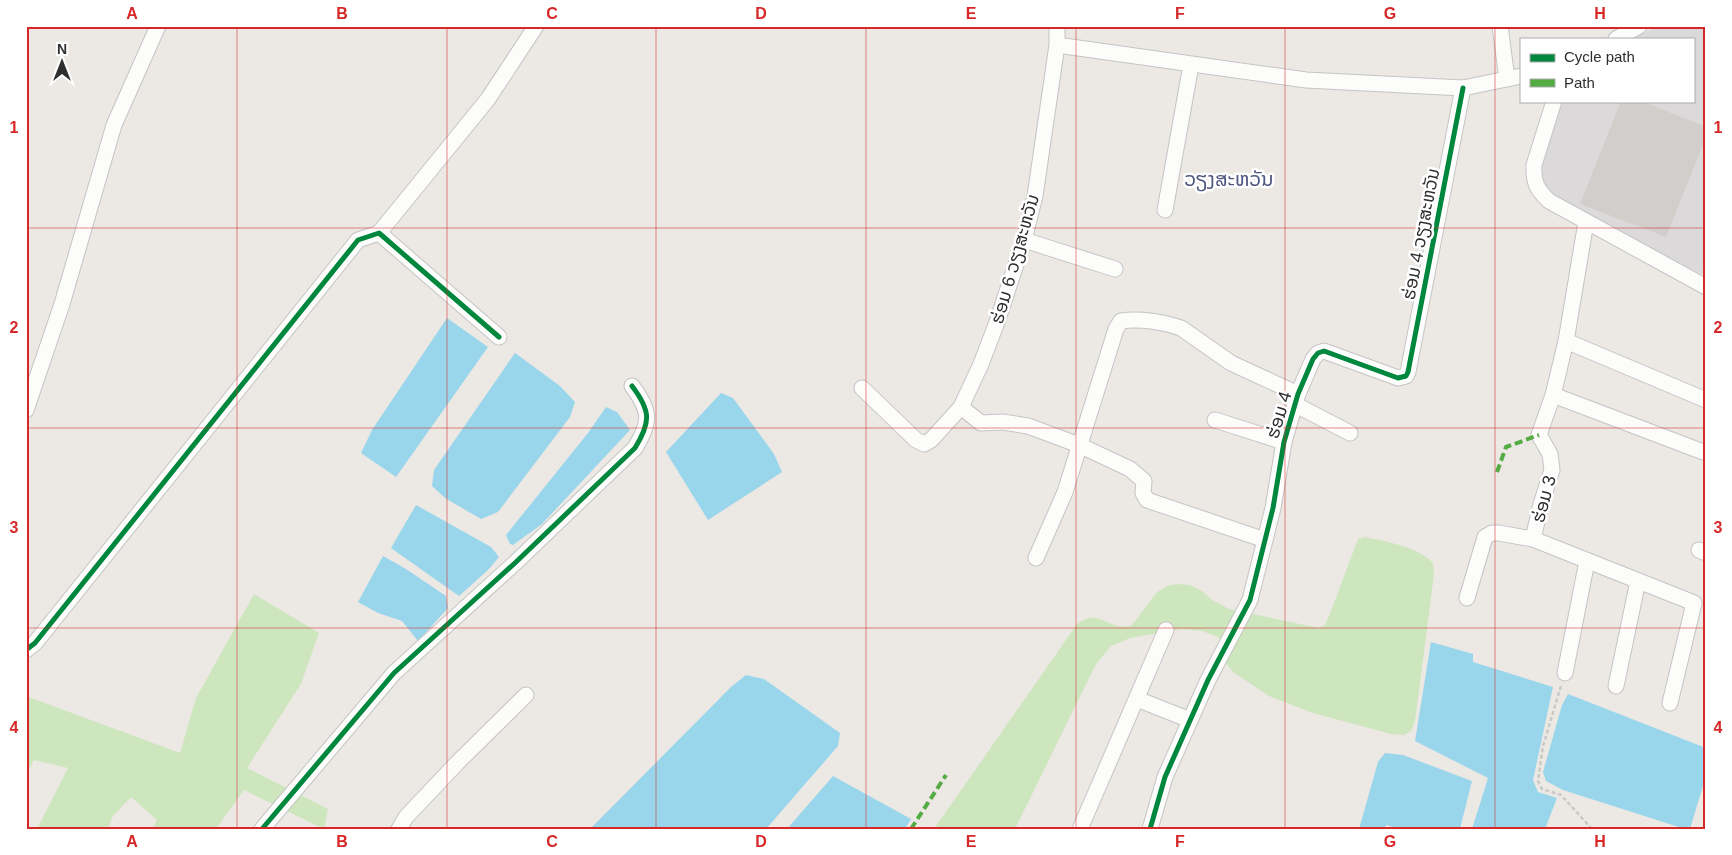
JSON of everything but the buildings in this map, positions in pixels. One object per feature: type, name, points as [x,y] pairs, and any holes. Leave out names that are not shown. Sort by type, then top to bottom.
[{"type":"street","points":[[26,410],[62,304],[114,126],[158,26]]},
{"type":"street","points":[[26,650],[35,643],[358,240],[379,233],[488,99],[536,26]]},
{"type":"street","name":"ຮ່ອມ 6 ວຽງສະຫວັນ","points":[[862,388],[916,440],[924,444],[930,440],[961,406],[981,364],[997,322],[1024,240],[1035,196],[1057,45],[1057,26]]},
{"type":"street","points":[[1057,45],[1306,80],[1463,88],[1514,78],[1500,26]]},
{"type":"street","points":[[1618,38],[1639,26]]},
{"type":"street","points":[[1166,210],[1191,65]]},
{"type":"street","name":"ຮ່ອມ 4 ວຽງສະຫວັນ","points":[[1398,378],[1406,376],[1408,372],[1463,88]]},
{"type":"street","points":[[1554,102],[1534,165],[1535,183],[1540,193],[1549,201],[1586,222],[1706,287]]},
{"type":"street","name":"ຮ່ອມ 3","points":[[1586,222],[1566,341],[1553,395],[1538,435],[1550,454],[1552,470],[1541,504],[1533,539],[1700,606],[1670,702]]},
{"type":"street","points":[[379,233],[498,337]]},
{"type":"street","points":[[1024,240],[1116,269]]},
{"type":"street","points":[[1036,558],[1065,492],[1116,329],[1121,321],[1130,320],[1173,325],[1182,328],[1231,363],[1297,400],[1350,433]]},
{"type":"street","points":[[1566,341],[1706,400]]},
{"type":"street","name":"ຮ່ອມ 4","points":[[1150,829],[1165,777],[1208,680],[1250,600],[1265,540],[1284,442],[1313,358],[1318,353],[1324,351],[1398,378]]},
{"type":"street","points":[[262,829],[394,673],[516,562],[635,448],[645,432],[648,416],[640,397],[632,386]]},
{"type":"street","points":[[1553,395],[1706,453]]},
{"type":"street","points":[[961,406],[980,423],[1003,422],[1028,426],[1079,445],[1130,469],[1144,481],[1143,493],[1147,500],[1265,540]]},
{"type":"street","points":[[1215,420],[1284,442]]},
{"type":"street","points":[[1468,598],[1485,537],[1492,533],[1499,533],[1533,539]]},
{"type":"street","points":[[1565,673],[1587,561]]},
{"type":"street","points":[[1616,686],[1638,581]]},
{"type":"street","points":[[1080,829],[1166,630]]},
{"type":"street","points":[[399,829],[406,817],[457,763],[526,695]]},
{"type":"street","points":[[1136,699],[1190,720]]},
{"type":"path","points":[[1565,673],[1543,746],[1538,781],[1542,789],[1561,795],[1592,829]]},
{"type":"shaded area","points":[[1657,26],[1706,26],[1706,276],[1534,193],[1558,102],[1694,102],[1694,38],[1634,38]]},
{"type":"green space","points":[[1365,537],[1419,552],[1433,563],[1434,575],[1415,721],[1411,731],[1404,735],[1391,734],[1313,713],[1269,696],[1233,672],[1224,661],[1223,643],[1218,637],[1202,631],[1182,629],[1130,638],[1111,646],[1096,664],[1015,829],[934,829],[1077,624],[1085,619],[1092,618],[1117,626],[1132,625],[1157,592],[1167,586],[1177,584],[1189,585],[1202,591],[1212,600],[1229,609],[1319,628],[1325,625],[1329,616],[1358,539]]},
{"type":"green space","points":[[254,594],[319,633],[301,684],[247,768],[328,809],[324,829],[244,790],[216,829],[152,829],[157,820],[131,797],[113,816],[108,829],[37,829],[68,768],[34,760],[26,776],[26,696],[180,753],[196,698]]},
{"type":"water","points":[[447,318],[488,347],[396,477],[361,453],[372,430]]},
{"type":"water","points":[[515,353],[560,386],[575,402],[570,417],[498,512],[481,519],[445,498],[432,486],[434,470]]},
{"type":"water","points":[[721,393],[733,398],[774,454],[782,472],[708,520],[666,452]]},
{"type":"water","points":[[606,407],[617,412],[630,430],[542,524],[513,545],[510,544],[506,535],[588,433]]},
{"type":"water","points":[[416,505],[491,547],[499,557],[488,570],[459,596],[391,548]]},
{"type":"water","points":[[383,556],[446,596],[448,608],[418,641],[402,621],[378,613],[358,602]]},
{"type":"water","points":[[1431,642],[1473,654],[1473,662],[1553,687],[1533,780],[1538,792],[1557,798],[1545,829],[1472,829],[1488,778],[1415,741]]},
{"type":"water","points":[[746,675],[764,679],[840,733],[838,746],[766,829],[590,829],[731,687]]},
{"type":"water","points":[[1568,694],[1706,748],[1704,764],[1706,765],[1706,776],[1690,829],[1563,790],[1546,781],[1543,772],[1562,705]]},
{"type":"water","points":[[1385,753],[1403,755],[1472,781],[1460,829],[1400,829],[1386,825],[1385,829],[1359,829],[1378,762]]},
{"type":"water","points":[[833,776],[911,819],[905,829],[787,829]]},
{"type":"marked path","points":[[1497,472],[1506,447],[1539,435]]},
{"type":"marked path","points":[[911,829],[946,775]]},
{"type":"cycle path","points":[[1150,829],[1165,777],[1208,680],[1250,600],[1273,508],[1284,442],[1298,394],[1313,359],[1318,353],[1324,351],[1398,378],[1406,376],[1408,372],[1463,88]]},
{"type":"cycle path","points":[[26,650],[35,643],[358,240],[379,233],[499,337]]},
{"type":"cycle path","points":[[262,829],[394,673],[516,562],[635,448],[644,431],[647,417],[643,403],[632,386]]},
{"type":"district","name":"ວຽງສະຫວັນ","points":[[1229,179]]}]
